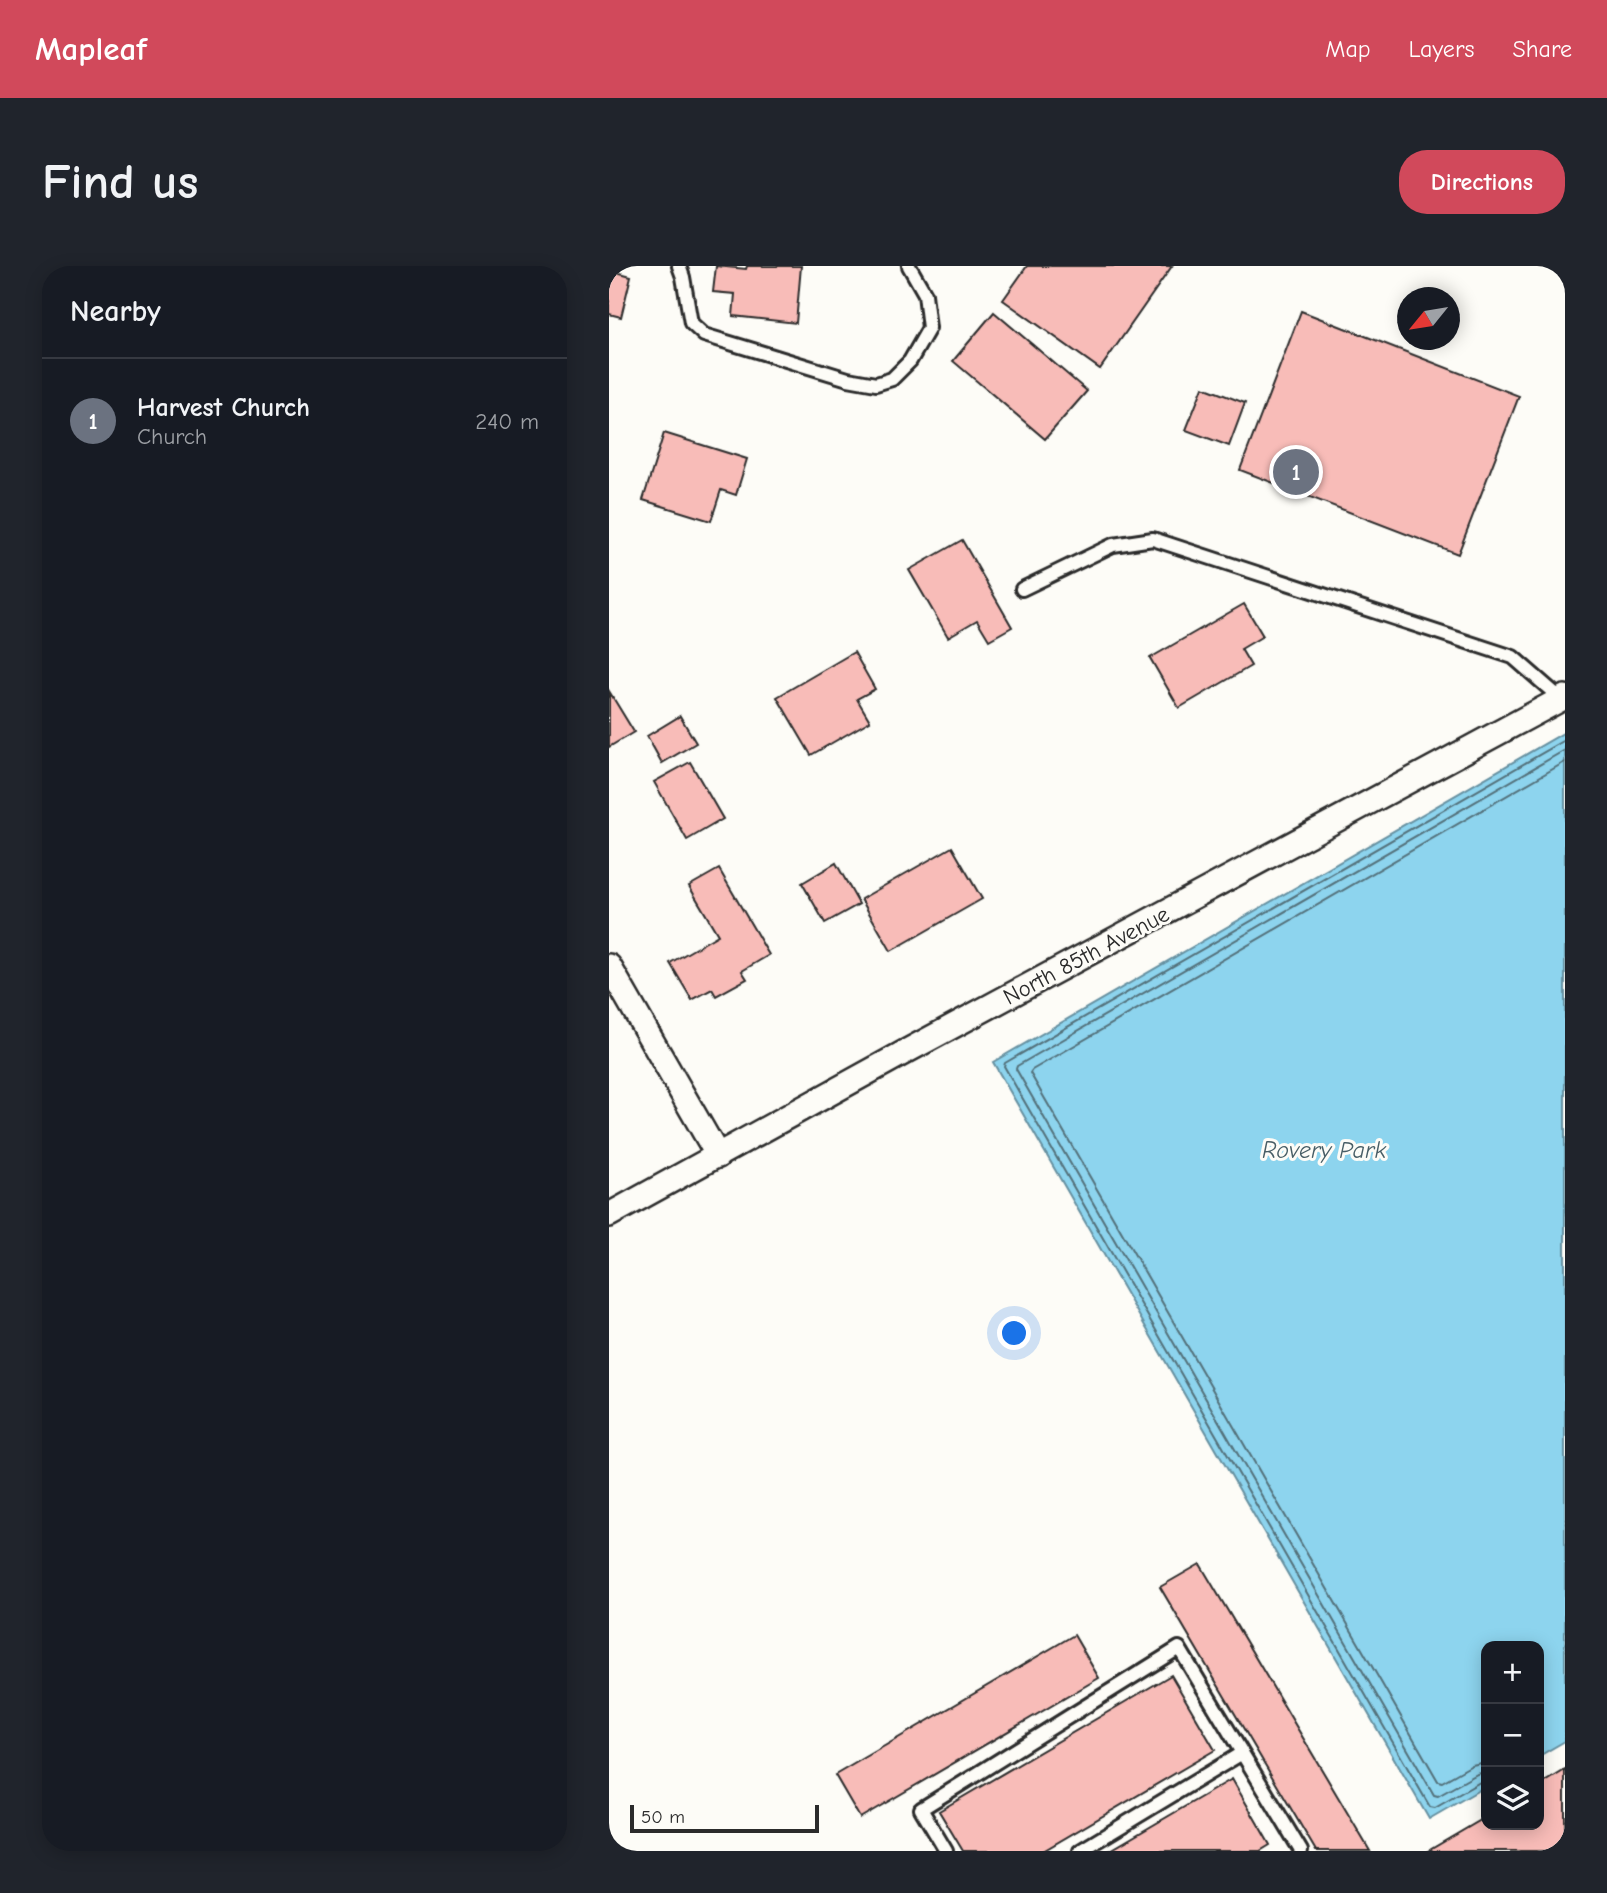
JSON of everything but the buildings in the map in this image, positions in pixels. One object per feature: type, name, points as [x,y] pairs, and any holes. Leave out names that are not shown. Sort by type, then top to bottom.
[{"type":"street","name":"North 85th Avenue","points":[[609,1215],[1563,698]]},
{"type":"street","points":[[609,966],[718,1156]]},
{"type":"lane","points":[[679,266],[691,323],[704,335],[848,379],[876,384],[892,379],[910,361],[929,328],[925,294],[909,266]]},
{"type":"lane","points":[[1022,589],[1114,544],[1153,539],[1513,657],[1563,698]]},
{"type":"lane","points":[[946,1851],[921,1809],[1178,1648],[1299,1850]]},
{"type":"lane","points":[[1080,1851],[1243,1753]]},
{"type":"water","name":"Rovery Park","points":[[1565,732],[1565,1741],[1544,1753],[1544,1641],[1481,1641],[1481,1789],[1429,1819],[993,1062]]},
{"type":"place","name":"Harvest Church","points":[[1296,472]]}]
